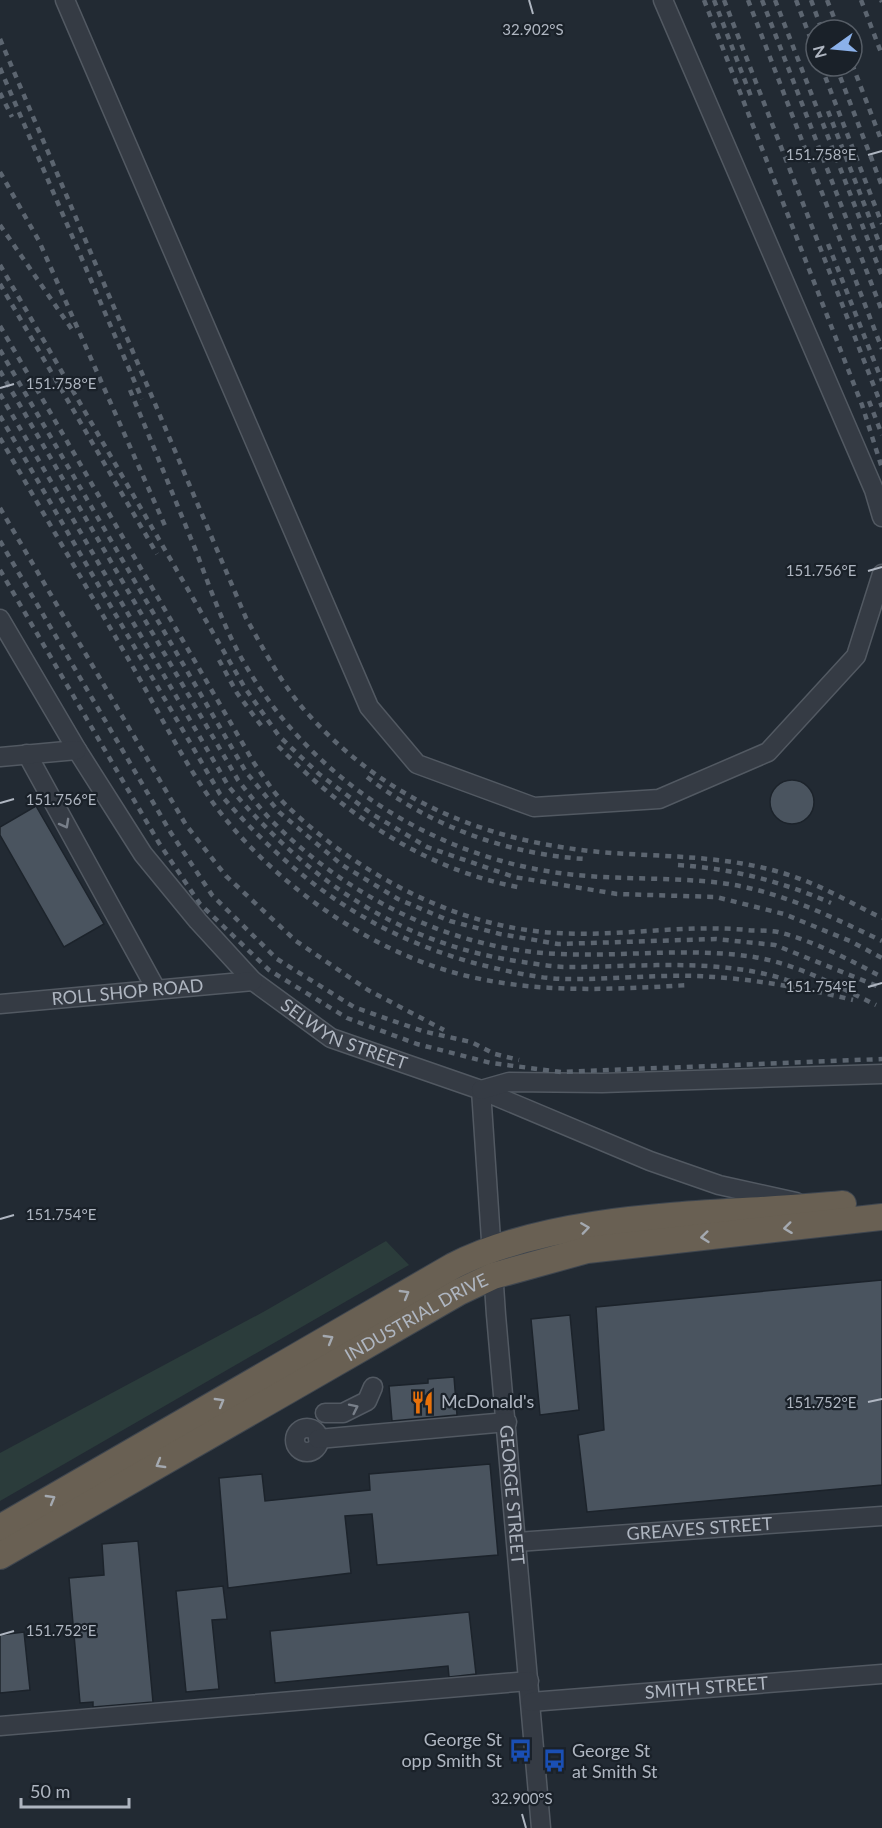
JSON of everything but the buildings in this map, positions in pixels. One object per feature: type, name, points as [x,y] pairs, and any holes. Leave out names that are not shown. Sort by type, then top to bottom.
[{"type":"highway","name":"INDUSTRIAL DRIVE","points":[[0,1528],[453,1266],[491,1250],[575,1229],[647,1220],[815,1207],[882,1199]]},
{"type":"highway","name":"INDUSTRIAL DRIVE","points":[[0,1556],[459,1292],[494,1276],[587,1250],[882,1216]]},
{"type":"street","points":[[65,0],[369,707],[417,764],[534,807],[659,799],[768,752],[856,656],[882,574]]},
{"type":"street","points":[[663,0],[874,490],[882,517]]},
{"type":"street","name":"SELWYN STREET","points":[[0,619],[77,750],[143,854],[198,921],[253,981],[331,1038],[481,1090],[650,1161],[720,1185],[815,1207]]},
{"type":"street","points":[[0,757],[77,750]]},
{"type":"street","points":[[27,754],[156,989]]},
{"type":"street","name":"ROLL SHOP ROAD","points":[[0,1004],[253,981]]},
{"type":"street","points":[[481,1090],[509,1082],[602,1083],[882,1074]]},
{"type":"street","name":"GEORGE STREET","points":[[481,1090],[491,1250],[541,1828]]},
{"type":"street","points":[[325,1413],[343,1413],[367,1401],[373,1387]]},
{"type":"street","points":[[318,1439],[507,1422]]},
{"type":"street","name":"GREAVES STREET","points":[[517,1542],[882,1516]]},
{"type":"street","name":"SMITH STREET","points":[[531,1702],[882,1674]]},
{"type":"street","points":[[0,1726],[529,1682]]},
{"type":"shaded area","points":[[386,1241],[409,1265],[0,1501],[0,1453],[265,1311]]},
{"type":"railway","points":[[704,0],[862,405],[882,468]]},
{"type":"railway","points":[[714,0],[752,99]]},
{"type":"railway","points":[[724,0],[882,407]]},
{"type":"railway","points":[[748,0],[882,349]]},
{"type":"railway","points":[[762,0],[882,311]]},
{"type":"railway","points":[[775,0],[882,276]]},
{"type":"railway","points":[[796,0],[804,21]]},
{"type":"railway","points":[[811,0],[818,18]]},
{"type":"railway","points":[[827,0],[834,18]]},
{"type":"railway","points":[[861,0],[882,55]]},
{"type":"railway","points":[[0,39],[246,618],[289,691],[339,745],[372,772],[408,795],[445,814],[484,829],[568,848],[703,858],[770,869],[815,885],[882,918]]},
{"type":"railway","points":[[0,68],[142,399]]},
{"type":"railway","points":[[826,78],[882,224]]},
{"type":"railway","points":[[841,78],[882,186]]},
{"type":"railway","points":[[857,78],[882,142]]},
{"type":"railway","points":[[0,93],[12,117]]},
{"type":"railway","points":[[828,111],[882,250]]},
{"type":"railway","points":[[0,172],[39,241],[166,528]]},
{"type":"railway","points":[[0,225],[73,331]]},
{"type":"railway","points":[[828,244],[882,381]]},
{"type":"railway","points":[[0,265],[245,688],[279,736],[319,774],[372,814],[427,847],[514,877],[617,894],[716,897],[784,914],[850,941],[882,958]]},
{"type":"railway","points":[[0,284],[157,554]]},
{"type":"railway","points":[[0,326],[254,763],[282,801],[345,854],[377,875],[411,893],[446,909],[483,921],[520,929],[581,934],[699,928],[774,931],[818,946],[882,977]]},
{"type":"railway","points":[[0,350],[246,772],[279,812],[342,865],[398,899],[450,921],[500,934],[558,944],[716,939],[775,945],[882,988]]},
{"type":"railway","points":[[0,371],[238,780],[273,822],[334,874],[404,915],[480,942],[519,950],[559,954],[681,952],[754,957],[801,970],[876,1005]]},
{"type":"railway","points":[[130,390],[222,618],[246,667],[283,719],[314,753],[349,784],[387,810],[427,833],[470,851],[514,864],[578,875],[694,880],[736,885],[800,904],[882,941]]},
{"type":"railway","points":[[0,394],[229,787],[259,821],[324,879],[397,924],[436,941],[478,953],[562,967],[710,966],[766,974],[793,982]]},
{"type":"railway","points":[[869,401],[882,435]]},
{"type":"railway","points":[[0,416],[220,794],[275,851],[334,898],[399,936],[435,951],[518,973],[563,979],[714,977],[749,980],[853,1000]]},
{"type":"railway","points":[[0,438],[199,783],[232,827],[283,878],[342,921],[373,939],[404,955],[467,976],[530,986],[562,988],[689,985]]},
{"type":"railway","points":[[0,508],[186,825],[226,876],[296,941],[368,990],[444,1030]]},
{"type":"railway","points":[[0,541],[171,833],[212,895],[277,959],[354,1007],[422,1031],[471,1042],[495,1054],[519,1060]]},
{"type":"railway","points":[[0,570],[159,843],[200,904],[269,970],[347,1018],[417,1044],[491,1063],[561,1072],[882,1059]]},
{"type":"railway","points":[[219,660],[237,693],[263,728]]},
{"type":"railway","points":[[278,746],[331,795],[390,837],[453,868],[487,880],[523,888]]},
{"type":"railway","points":[[367,777],[417,810],[470,834],[526,851],[585,859]]},
{"type":"railway","points":[[678,865],[756,877],[831,903]]},
{"type":"place","name":"McDonald's","points":[[423,1402]]},
{"type":"place","name":"George St opp Smith St","points":[[520,1750]]},
{"type":"place","name":"George St at Smith St","points":[[554,1761]]}]
